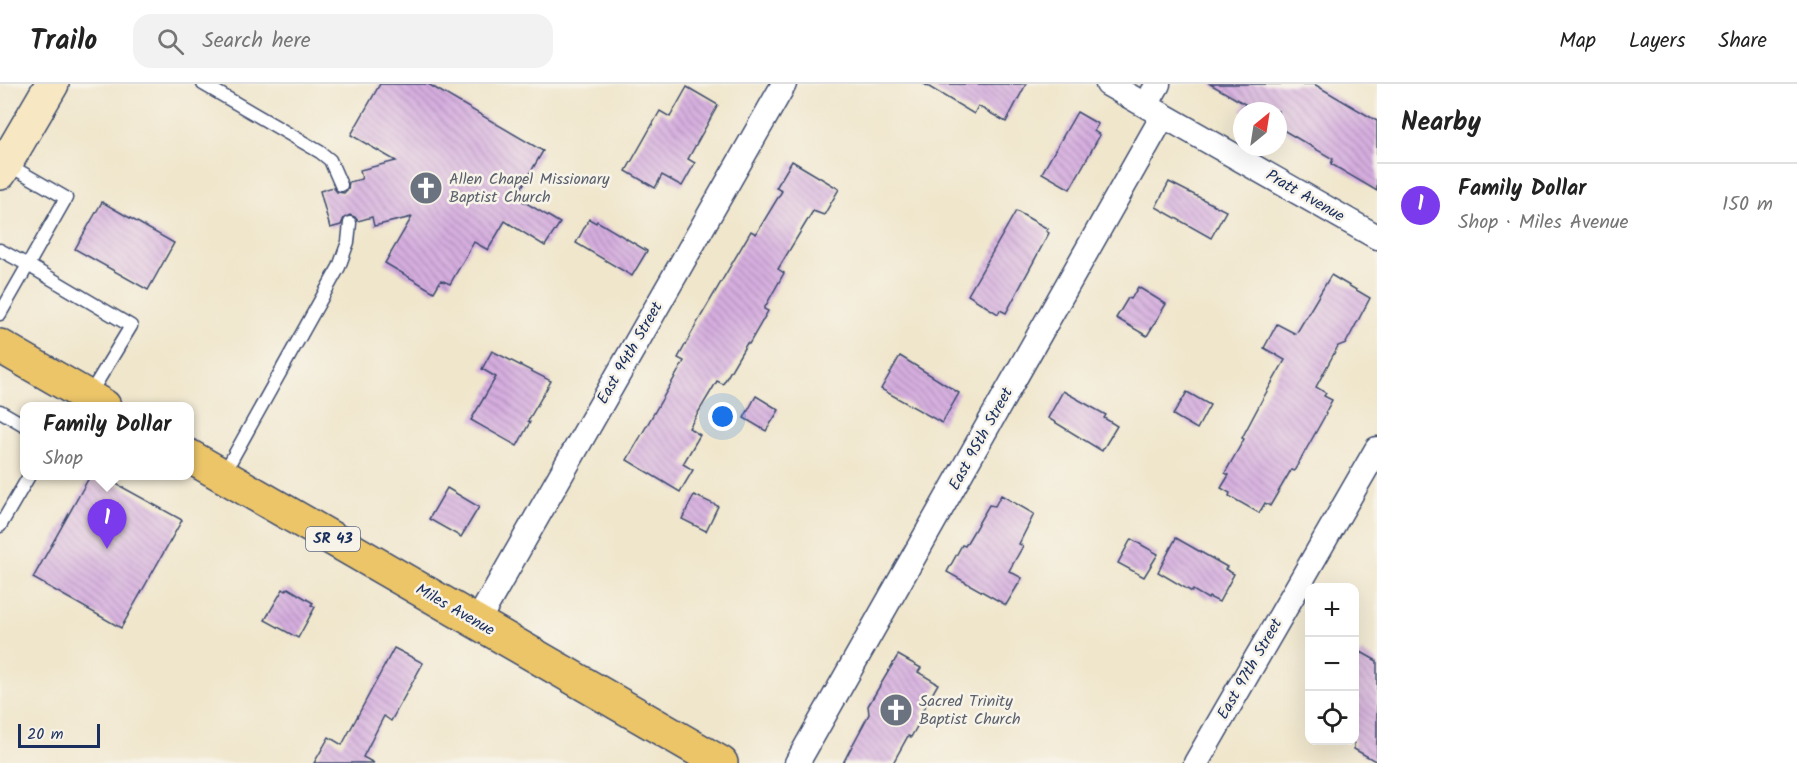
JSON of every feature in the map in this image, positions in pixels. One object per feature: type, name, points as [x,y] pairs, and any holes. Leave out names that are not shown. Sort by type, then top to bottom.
[{"type":"main road","points":[[3,168],[52,84]]},
{"type":"main road","points":[[0,346],[86,398]]},
{"type":"main road","name":"Miles Avenue","points":[[194,459],[721,763]]},
{"type":"street","name":"East 94th Street","points":[[477,622],[784,84]]},
{"type":"street","name":"Pratt Avenue","points":[[1108,84],[1377,237]]},
{"type":"street","name":"East 95th Street","points":[[797,763],[1155,111],[1158,84]]},
{"type":"street","name":"East 97th Street","points":[[1196,763],[1377,449]]},
{"type":"lane","points":[[203,84],[320,152],[330,160],[341,185]]},
{"type":"lane","points":[[0,314],[66,198],[3,168]]},
{"type":"lane","points":[[223,475],[339,267],[348,242],[350,223]]},
{"type":"lane","points":[[0,250],[131,326],[86,398]]},
{"type":"lane","points":[[0,411],[20,423]]},
{"type":"lane","points":[[0,526],[27,480]]},
{"type":"building","name":"Allen Chapel Missionary Baptist Church","points":[[380,84],[428,84],[543,151],[516,197],[560,223],[545,246],[505,221],[488,250],[474,242],[450,284],[441,280],[434,292],[385,263],[412,217],[374,226],[372,217],[358,221],[350,215],[344,218],[341,225],[330,228],[320,191],[333,187],[337,192],[344,193],[348,189],[349,182],[362,179],[360,170],[396,161],[351,135]]},
{"type":"building","points":[[924,84],[1026,84],[1006,122],[978,106],[974,114]]},
{"type":"building","points":[[1210,84],[1314,84],[1377,121],[1377,191],[1331,164],[1333,159],[1287,132],[1287,102],[1242,102]]},
{"type":"building","points":[[687,87],[718,105],[688,159],[695,163],[682,186],[662,175],[655,188],[626,171],[660,111],[670,117]]},
{"type":"building","points":[[1077,112],[1098,124],[1094,131],[1100,135],[1070,189],[1042,173]]},
{"type":"building","points":[[792,161],[839,189],[824,215],[813,211],[778,269],[784,273],[764,309],[768,311],[723,384],[717,381],[689,428],[700,435],[683,464],[693,470],[680,492],[627,460],[684,361],[678,358],[701,316],[751,231],[756,234],[782,191],[776,188]]},
{"type":"building","points":[[1169,182],[1226,211],[1211,238],[1156,207]]},
{"type":"building","points":[[102,202],[174,243],[148,290],[75,249]]},
{"type":"building","points":[[1016,211],[1048,229],[1046,231],[1049,233],[1006,313],[1000,310],[998,314],[968,295]]},
{"type":"building","points":[[589,219],[596,223],[597,221],[647,251],[632,276],[576,243]]},
{"type":"building","points":[[1331,275],[1370,298],[1346,343],[1338,346],[1316,387],[1326,393],[1324,396],[1332,400],[1326,414],[1294,471],[1291,470],[1270,506],[1265,503],[1259,513],[1229,496],[1230,493],[1221,488],[1229,475],[1225,473],[1285,360],[1264,348],[1277,324],[1296,334]]},
{"type":"building","points":[[1138,287],[1166,304],[1147,336],[1116,318]]},
{"type":"building","points":[[492,351],[551,381],[528,421],[530,422],[517,446],[471,420],[496,377],[482,369]]},
{"type":"building","points":[[900,356],[959,393],[942,423],[881,389]]},
{"type":"building","points":[[1063,391],[1106,415],[1104,418],[1117,426],[1102,451],[1048,418]]},
{"type":"building","points":[[1187,392],[1210,405],[1197,429],[1173,415]]},
{"type":"building","points":[[756,396],[779,410],[766,431],[744,418]]},
{"type":"building","points":[[88,480],[109,480],[182,520],[121,628],[33,578]]},
{"type":"building","points":[[447,488],[479,507],[461,537],[429,519]]},
{"type":"building","points":[[694,495],[718,506],[706,531],[682,519]]},
{"type":"building","points":[[1001,495],[1034,514],[1019,544],[1023,546],[1009,571],[1022,578],[1006,605],[947,572],[989,505],[995,506]]},
{"type":"building","points":[[1176,538],[1227,567],[1225,569],[1234,574],[1219,602],[1209,597],[1208,599],[1193,590],[1192,592],[1158,572]]},
{"type":"building","points":[[1131,539],[1158,554],[1144,577],[1118,563]]},
{"type":"building","points":[[288,588],[313,603],[311,605],[315,607],[298,638],[265,620],[283,589],[286,591]]},
{"type":"building","points":[[394,648],[423,663],[391,721],[384,716],[363,757],[374,763],[314,763],[329,737],[342,745]]},
{"type":"building","points":[[1361,652],[1377,661],[1377,762],[1354,749],[1354,745],[1359,745],[1359,655]]},
{"type":"building","name":"Sacred Trinity Baptist Church","points":[[898,655],[921,668],[918,672],[938,684],[920,715],[923,716],[911,737],[908,736],[893,763],[843,763],[869,714],[868,706]]},
{"type":"place","name":"Allen Chapel Missionary Baptist Church","points":[[426,188]]},
{"type":"place","name":"Family Dollar","points":[[107,549]]},
{"type":"place","name":"Sacred Trinity Baptist Church","points":[[896,710]]}]
